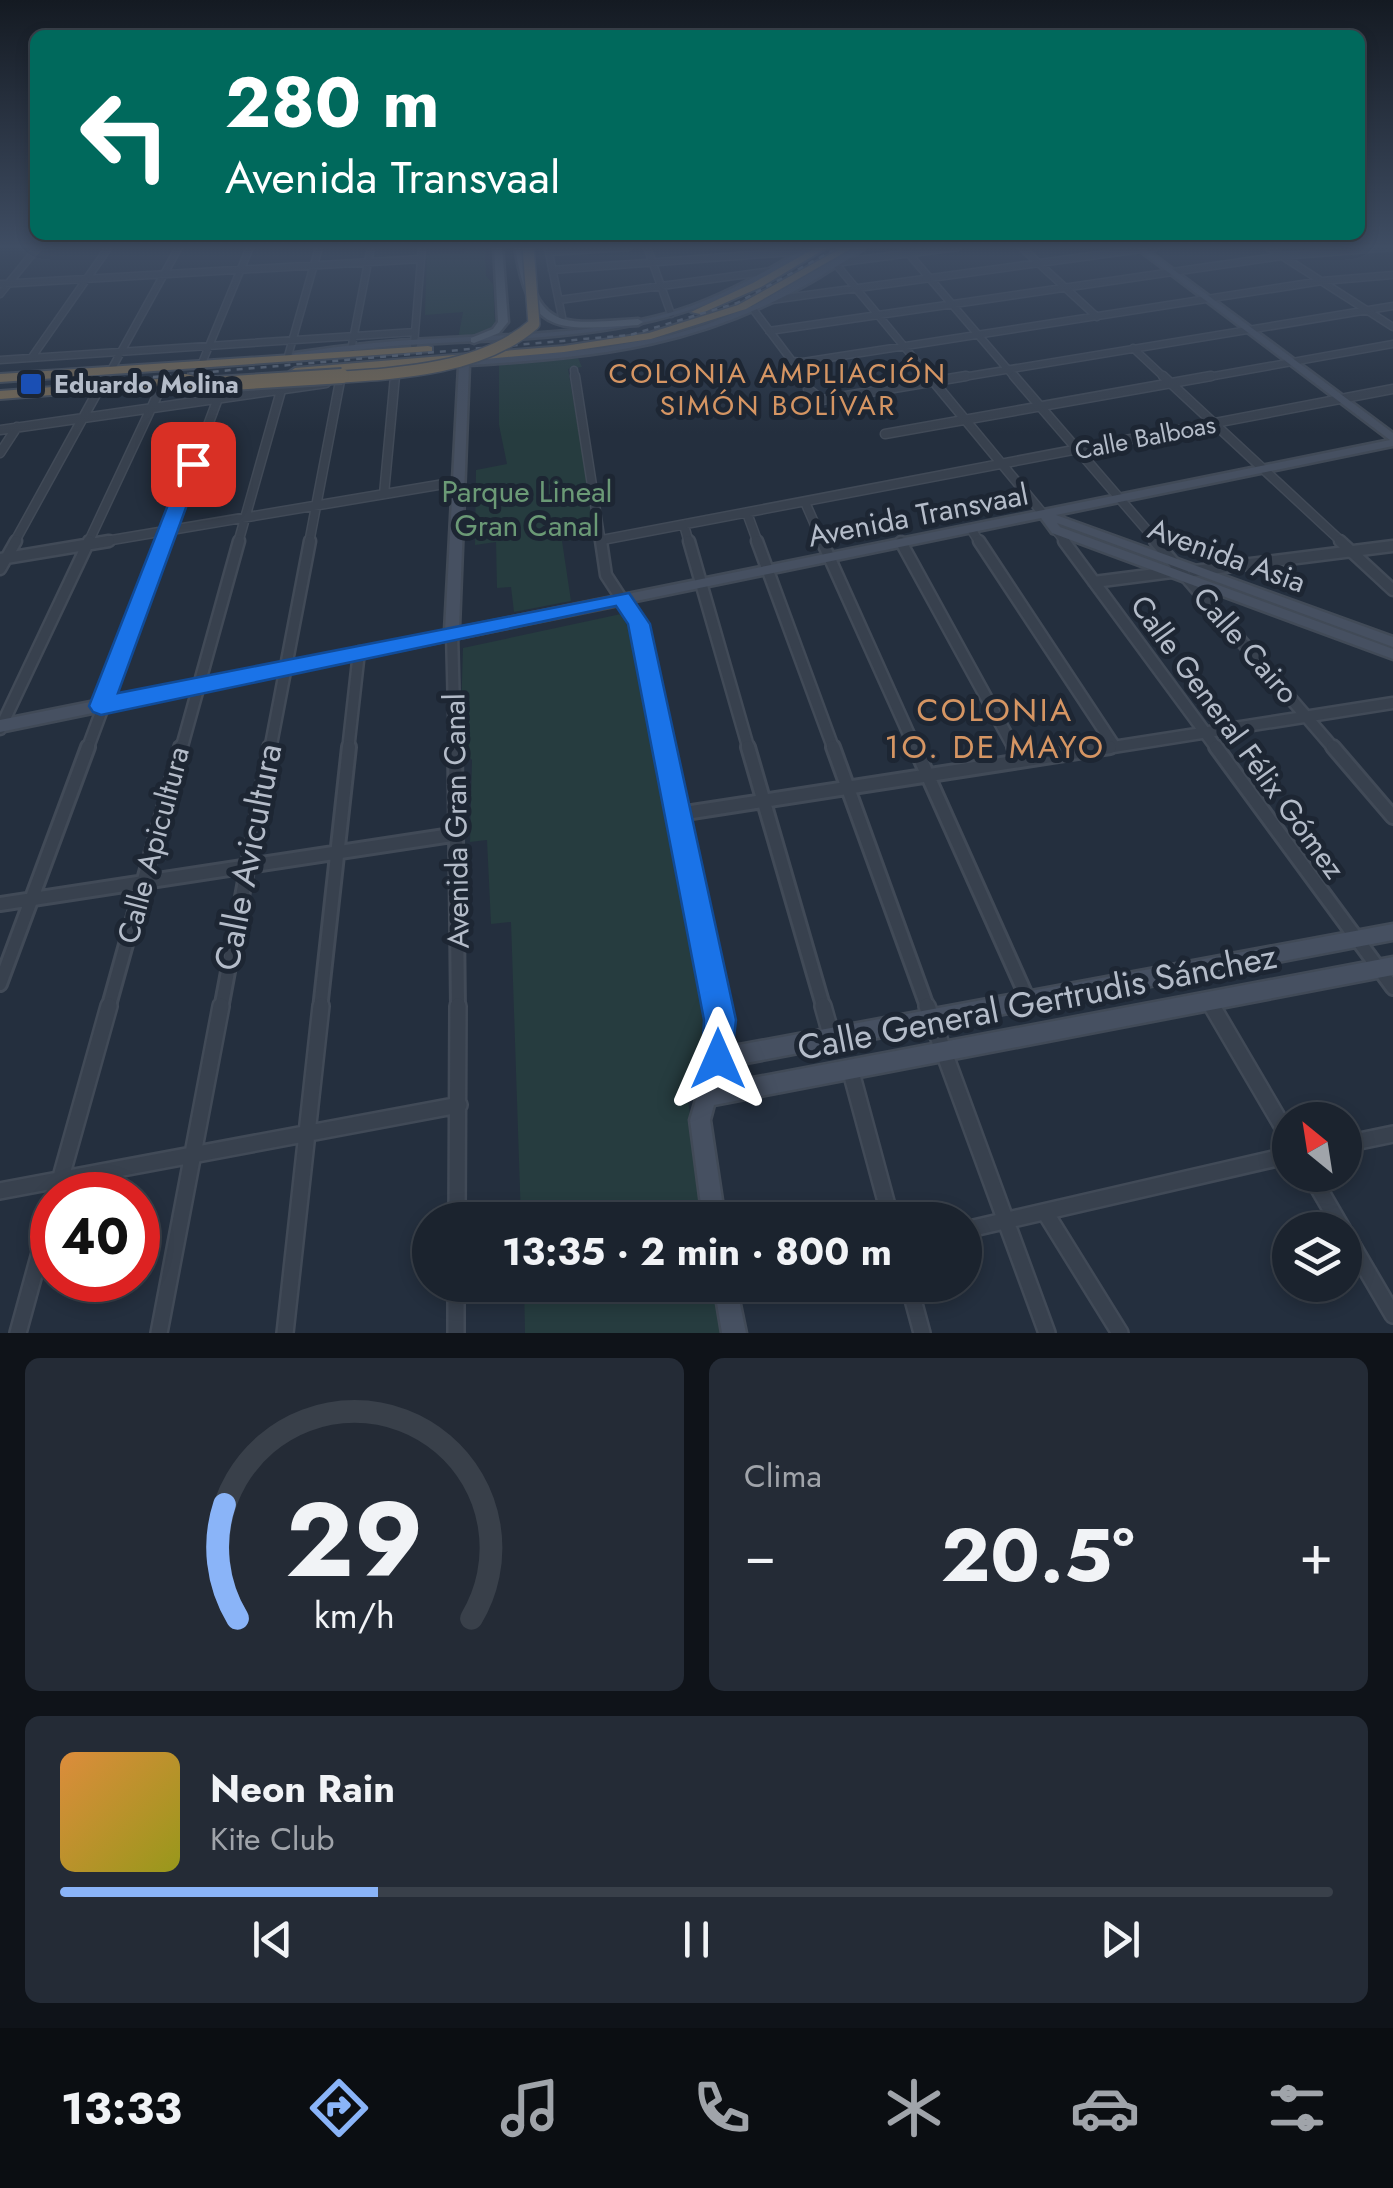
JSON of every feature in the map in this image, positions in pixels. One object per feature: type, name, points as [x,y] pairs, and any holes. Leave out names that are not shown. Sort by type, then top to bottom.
[{"type":"highway","points":[[185,381],[200,385],[443,366],[498,351],[521,339],[534,324],[533,309]]},
{"type":"highway","points":[[534,346],[623,331],[700,309]]},
{"type":"highway","points":[[0,378],[292,356],[634,340],[735,309]]},
{"type":"highway","points":[[0,395],[396,369],[498,349]]},
{"type":"main road","points":[[474,340],[496,332],[502,322],[501,309]]},
{"type":"main road","points":[[543,309],[554,324],[638,322]]},
{"type":"street","points":[[32,358],[66,309]]},
{"type":"street","points":[[111,370],[145,309]]},
{"type":"street","points":[[202,363],[224,309]]},
{"type":"street","points":[[301,309],[292,340],[292,356],[474,340],[498,349]]},
{"type":"street","points":[[351,350],[359,309]]},
{"type":"street","points":[[414,345],[417,309]]},
{"type":"street","points":[[561,309],[562,318]]},
{"type":"street","points":[[669,309],[671,314]]},
{"type":"street","points":[[534,346],[685,309]]},
{"type":"street","points":[[534,346],[657,340],[751,309]]},
{"type":"street","points":[[752,309],[792,361],[1148,309]]},
{"type":"street","points":[[872,309],[1044,515]]},
{"type":"street","points":[[769,331],[923,309]]},
{"type":"street","name":"Calle Cairo","points":[[955,309],[1393,817]]},
{"type":"street","points":[[1089,309],[1097,317]]},
{"type":"street","points":[[1228,309],[1393,429]]},
{"type":"street","points":[[808,389],[822,400],[1365,309]]},
{"type":"street","points":[[1366,309],[1393,327]]},
{"type":"street","points":[[0,360],[415,332]]},
{"type":"street","points":[[884,434],[1393,344]]},
{"type":"street","points":[[1134,348],[1393,590]]},
{"type":"street","points":[[0,430],[218,398],[282,384],[340,381],[396,369],[464,363],[498,349]]},
{"type":"street","name":"Avenida Gran Canal","points":[[457,1202],[458,834],[452,633],[464,363]]},
{"type":"street","points":[[384,494],[396,369]]},
{"type":"street","points":[[574,370],[606,576],[639,624],[720,1020],[718,1059],[706,1097],[700,1146],[711,1202]]},
{"type":"street","name":"Calle Avicultura","points":[[160,1333],[340,381]]},
{"type":"street","points":[[0,727],[163,382]]},
{"type":"street","name":"Calle Apicultura","points":[[62,1172],[282,384]]},
{"type":"street","points":[[0,984],[223,385]]},
{"type":"street","points":[[0,569],[100,388]]},
{"type":"street","name":"Calle Balboas","points":[[602,540],[1393,388]]},
{"type":"street","points":[[1346,398],[1393,441]]},
{"type":"street","points":[[0,454],[17,427]]},
{"type":"street","name":"Avenida Transvaal","points":[[0,727],[1393,441]]},
{"type":"street","points":[[3,558],[456,482]]},
{"type":"street","points":[[805,502],[1029,1002]]},
{"type":"street","points":[[747,513],[1047,1333]]},
{"type":"street","name":"Calle General Félix Gómez","points":[[1044,515],[1357,939],[1386,967],[1393,988]]},
{"type":"street","name":"Avenida Asia","points":[[1044,515],[1393,654]]},
{"type":"street","points":[[684,525],[833,1039]]},
{"type":"street","points":[[972,529],[1113,744]]},
{"type":"street","name":"Avenida Asia","points":[[1056,530],[1393,642]]},
{"type":"street","points":[[902,542],[1020,758]]},
{"type":"street","points":[[1094,582],[1393,546]]},
{"type":"street","points":[[285,1333],[359,652]]},
{"type":"street","points":[[679,814],[1393,703]]},
{"type":"street","points":[[0,904],[458,834]]},
{"type":"street","name":"Calle General Gertrudis Sánchez","points":[[718,1059],[1393,932]]},
{"type":"street","name":"Calle General Gertrudis Sánchez","points":[[706,1097],[1386,967]]},
{"type":"street","points":[[1210,1003],[1272,1108]]},
{"type":"street","points":[[850,1072],[886,1202]]},
{"type":"street","points":[[121,1172],[459,1105]]},
{"type":"street","points":[[1362,1140],[1393,1134]]},
{"type":"street","points":[[982,1225],[1272,1159]]},
{"type":"street","points":[[0,1191],[30,1189]]},
{"type":"street","points":[[1045,1212],[1120,1333]]},
{"type":"street","points":[[1362,1262],[1393,1315]]},
{"type":"street","points":[[18,1333],[30,1289]]},
{"type":"street","points":[[456,1302],[456,1333]]},
{"type":"street","points":[[728,1302],[734,1333]]},
{"type":"street","points":[[914,1302],[922,1333]]},
{"type":"green space","points":[[425,309],[494,309],[495,322],[491,335],[458,339],[463,312],[425,315]]},
{"type":"green space","name":"Parque Lineal Gran Canal","points":[[578,358],[582,367],[568,369],[594,521],[572,523],[573,540],[562,541],[571,601],[514,612],[511,587],[497,588],[496,542],[475,545],[476,470],[507,464],[499,425],[499,364]]},
{"type":"green space","name":"Parque Lineal Gran Canal","points":[[621,614],[629,629],[706,1030],[705,1049],[687,1094],[703,1202],[520,1202],[511,922],[491,924],[487,840],[470,842],[472,760],[460,747],[463,648]]},
{"type":"green space","points":[[524,1302],[720,1302],[726,1333],[525,1333]]},
{"type":"railway","points":[[141,378],[630,335],[716,309]]},
{"type":"place","name":"Eduardo Molina","points":[[31,384]]},
{"type":"district","name":"COLONIA AMPLIACIÓN SIMÓN BOLÍVAR","points":[[778,389]]},
{"type":"district","name":"COLONIA 1O. DE MAYO","points":[[995,728]]},
{"type":"route","points":[[193,464],[101,706],[622,598],[639,624],[679,814],[720,1020],[718,1059]]}]
